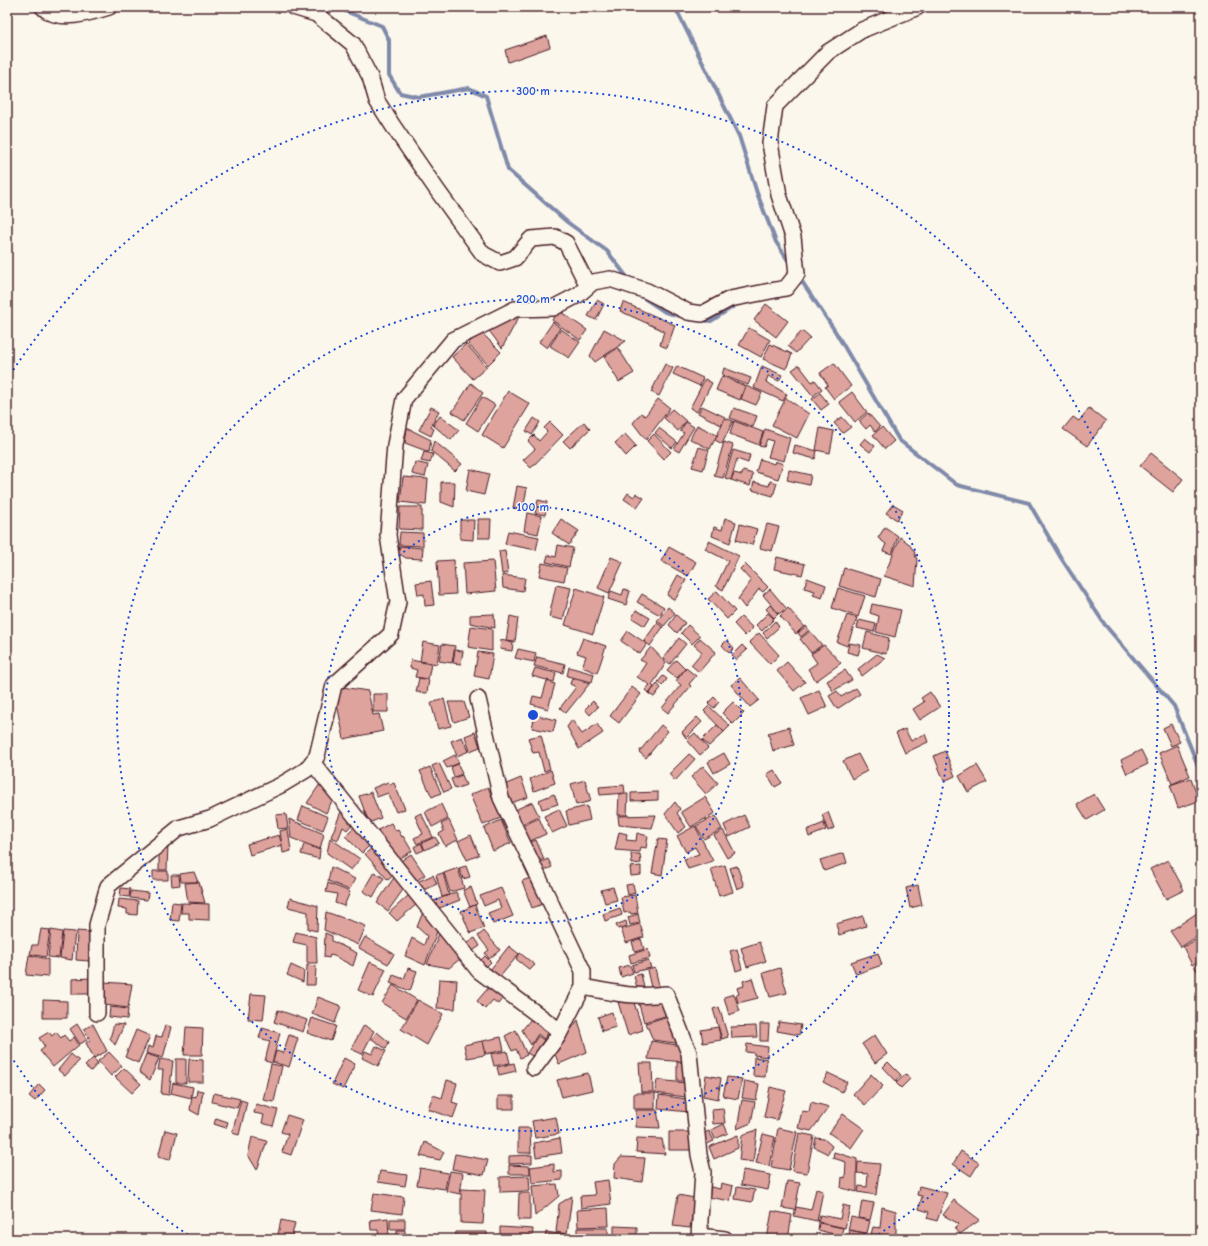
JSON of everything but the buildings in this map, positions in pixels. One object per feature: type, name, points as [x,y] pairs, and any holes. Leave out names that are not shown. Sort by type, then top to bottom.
[{"type":"lane","points":[[43,7],[48,12],[67,16],[90,14],[109,7]]},
{"type":"lane","points":[[293,7],[316,14],[353,44],[370,77],[377,101],[437,190],[483,254],[500,263],[515,258],[531,239],[555,236],[566,243],[588,286]]},
{"type":"lane","points":[[97,1013],[97,925],[108,886],[179,828],[210,819],[281,785],[306,770],[317,756],[334,685],[391,634],[398,602],[388,535],[395,445],[404,399],[453,340],[515,309],[553,308],[578,295],[593,282],[610,279],[647,290],[688,312],[702,314],[730,299],[786,288],[797,274],[793,237],[779,195],[770,143],[775,106],[828,52],[862,30],[918,7]]},
{"type":"lane","points":[[478,699],[501,798],[583,971],[583,987],[560,1031],[534,1068]]},
{"type":"lane","points":[[312,762],[479,971],[560,1031]]},
{"type":"lane","points":[[583,987],[623,995],[645,996],[666,994],[689,1053],[699,1155],[703,1172],[699,1236],[725,1239]]},
{"type":"waterway","points":[[335,7],[382,26],[389,40],[389,75],[400,93],[419,97],[469,88],[486,96],[508,170],[567,222],[607,251],[630,281]]},
{"type":"waterway","points":[[675,7],[739,136],[757,193],[776,242],[791,265]]},
{"type":"waterway","points":[[799,277],[835,331],[899,440],[957,485],[1029,503],[1061,558],[1105,625],[1174,706],[1201,773]]},
{"type":"waterway","points":[[641,296],[665,312],[684,317]]},
{"type":"waterway","points":[[701,320],[711,321],[740,302]]}]
